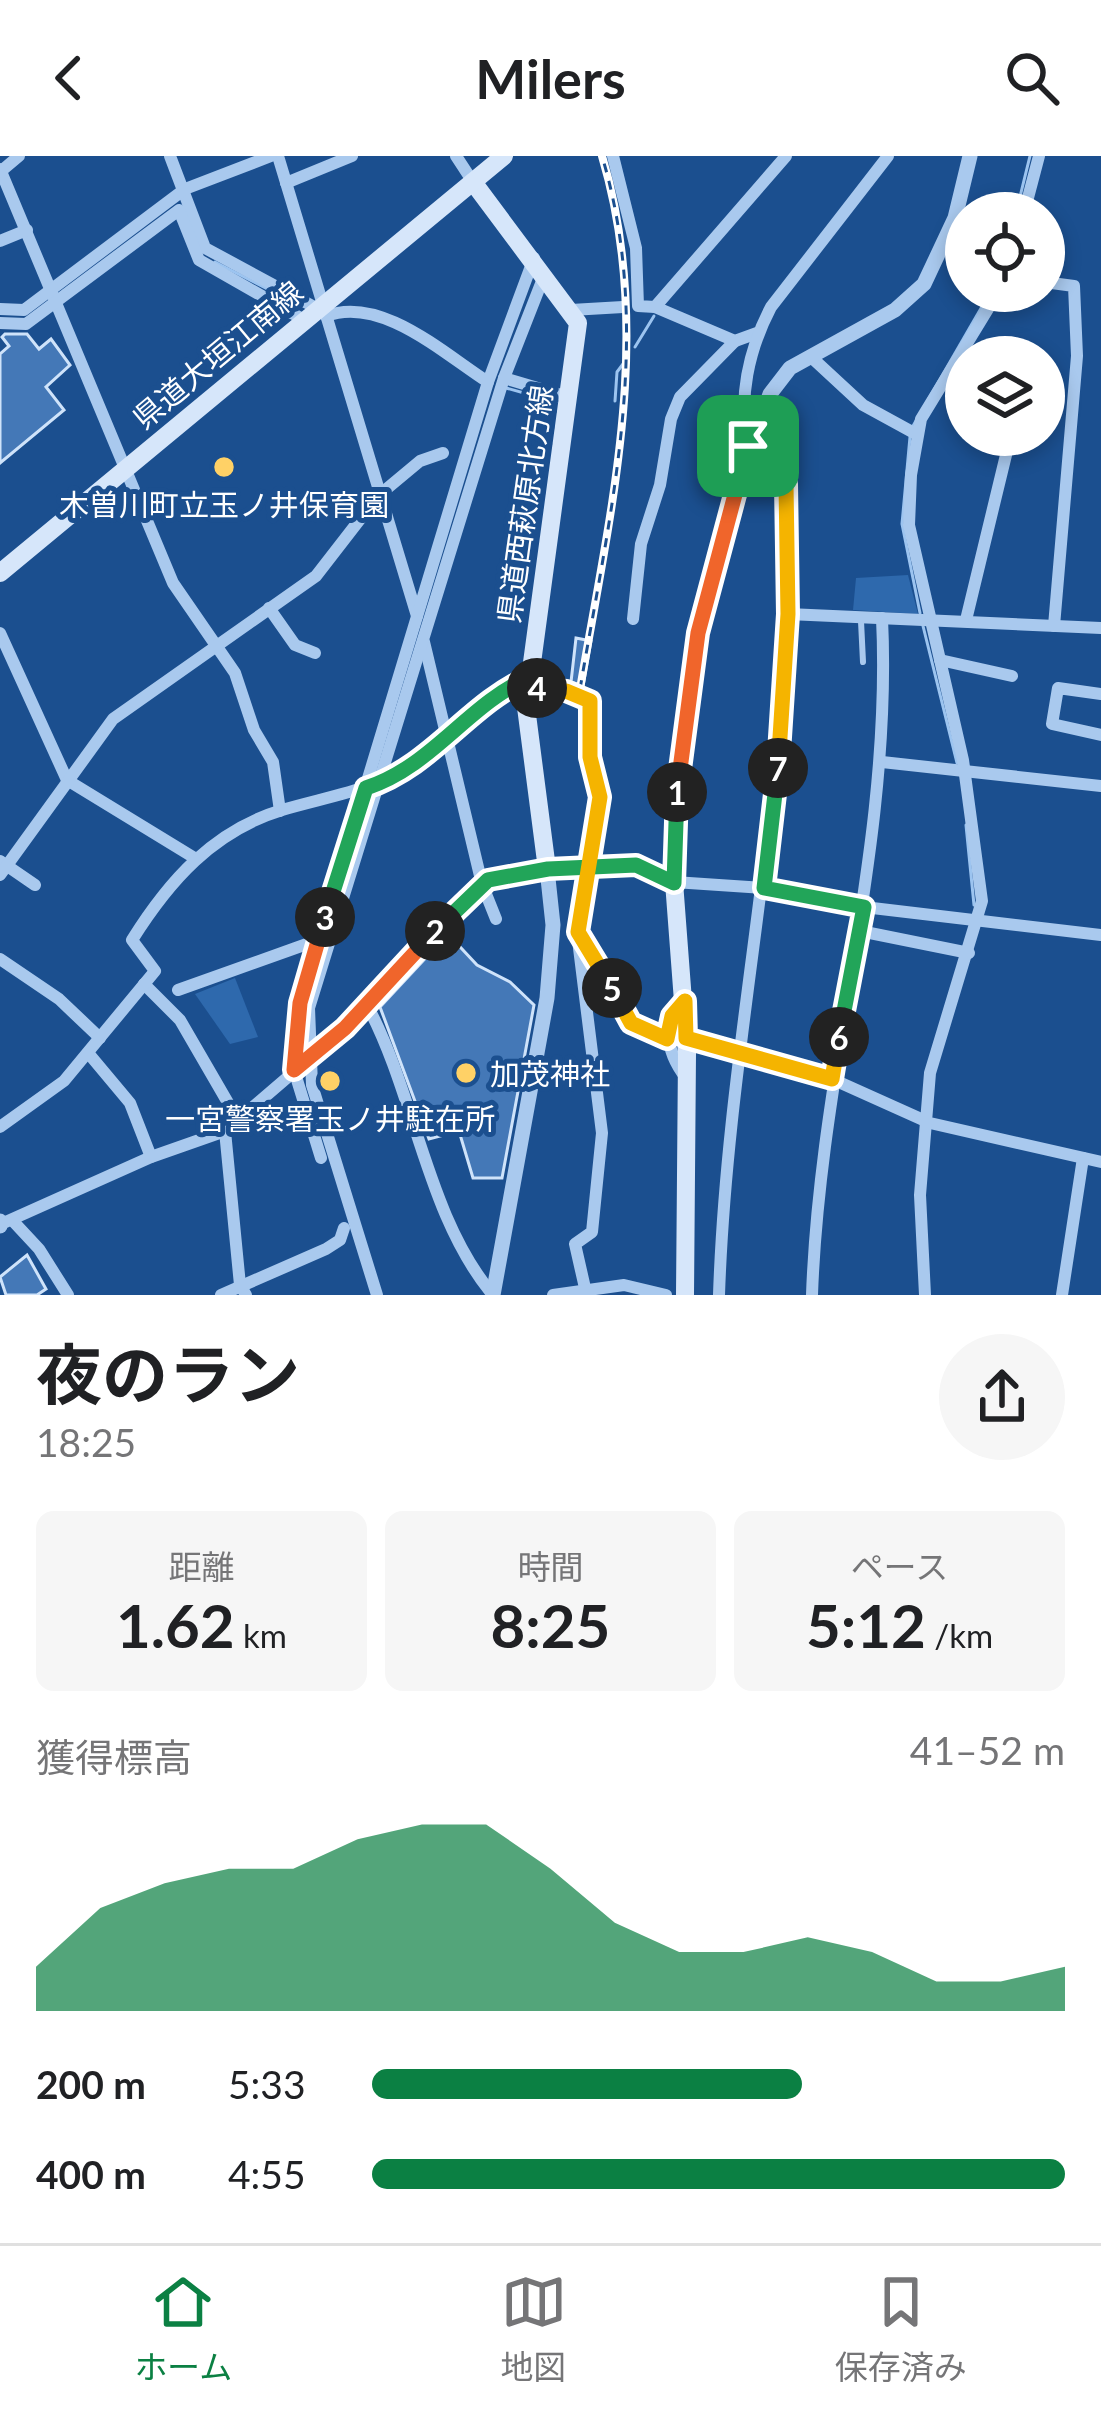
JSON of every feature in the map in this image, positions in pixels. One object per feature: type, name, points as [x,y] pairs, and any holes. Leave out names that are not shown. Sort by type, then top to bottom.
[{"type":"main road","points":[[504,156],[473,182],[571,310]]},
{"type":"main road","name":"県道大垣江南線","points":[[0,573],[473,182]]},
{"type":"main road","name":"県道西萩原北方線","points":[[548,869],[525,724],[578,328],[571,310]]},
{"type":"main road","points":[[548,869],[636,865],[674,883],[685,1001],[676,1038],[686,1079],[685,1295]]},
{"type":"street","points":[[19,156],[0,170],[173,584],[218,643],[273,762],[280,811]]},
{"type":"street","points":[[170,156],[205,248],[318,312]]},
{"type":"street","points":[[0,309],[23,310],[185,189],[234,161],[275,156],[318,312],[424,640],[482,884],[496,919]]},
{"type":"street","points":[[286,183],[352,156]]},
{"type":"street","points":[[456,156],[473,182]]},
{"type":"street","points":[[613,156],[636,248],[638,306],[655,307],[735,340]]},
{"type":"street","points":[[655,307],[786,156]]},
{"type":"street","points":[[970,156],[955,218],[924,284],[895,310],[781,375],[748,446],[698,633],[678,777],[674,883],[764,888],[864,907],[1101,935]]},
{"type":"street","points":[[1030,192],[1039,156]]},
{"type":"street","points":[[748,446],[740,414],[758,333],[771,307],[885,157]]},
{"type":"street","points":[[0,323],[26,324],[179,210],[200,260],[318,312],[370,314],[400,326],[488,382]]},
{"type":"street","points":[[0,241],[27,230]]},
{"type":"street","points":[[377,1295],[307,1058],[309,1008],[540,265]]},
{"type":"street","points":[[321,1158],[294,1070],[294,1033],[488,382],[540,265]]},
{"type":"street","points":[[1054,626],[1077,356],[1074,286],[1065,285]]},
{"type":"street","points":[[571,310],[622,307]]},
{"type":"street","points":[[925,1295],[921,1168],[930,1124],[931,1073],[980,922],[981,870],[909,524],[916,434],[987,312]]},
{"type":"street","points":[[632,619],[640,544],[660,485],[670,419],[680,397],[735,340],[758,333]]},
{"type":"street","points":[[810,356],[863,405],[916,434]]},
{"type":"street","points":[[504,378],[568,397]]},
{"type":"street","points":[[718,1295],[741,1052],[764,888],[788,614],[786,484],[760,454],[760,418]]},
{"type":"street","points":[[35,884],[2,867],[113,719],[332,560],[379,496],[419,461],[443,453]]},
{"type":"street","points":[[966,620],[1006,456]]},
{"type":"street","points":[[269,608],[296,644],[315,653]]},
{"type":"street","points":[[788,614],[1101,628]]},
{"type":"street","points":[[812,1295],[832,1079],[864,907],[882,763],[883,618]]},
{"type":"street","points":[[0,633],[67,780],[194,857]]},
{"type":"street","points":[[940,660],[1012,676]]},
{"type":"street","points":[[0,1126],[64,1081],[155,970],[132,940],[194,857],[280,811],[381,783],[449,740],[507,687],[529,682],[566,691],[590,701],[590,757],[600,797],[578,932],[602,1133],[592,1232],[575,1244],[585,1288]]},
{"type":"street","points":[[1101,694],[1058,688],[1052,724],[1101,735]]},
{"type":"street","points":[[882,763],[963,767],[970,774],[1101,786]]},
{"type":"street","points":[[68,1295],[39,1249],[3,1223],[151,1156],[225,1131],[367,1005],[482,884],[548,869],[553,925],[547,998],[493,1295]]},
{"type":"street","points":[[860,931],[969,953]]},
{"type":"street","points":[[578,932],[631,1023],[832,1079],[930,1124],[1101,1162]]},
{"type":"street","points":[[178,990],[318,940]]},
{"type":"street","points":[[0,959],[59,999],[100,1038]]},
{"type":"street","points":[[144,984],[180,1020],[238,1120]]},
{"type":"street","points":[[367,1005],[406,1094],[450,1221],[493,1295]]},
{"type":"street","points":[[89,1054],[130,1103],[151,1156]]},
{"type":"street","points":[[225,1131],[243,1290]]},
{"type":"street","points":[[1062,1295],[1083,1158]]},
{"type":"street","points":[[221,1295],[243,1290],[326,1249],[340,1240],[344,1228]]},
{"type":"street","points":[[554,1295],[624,1285],[666,1295]]},
{"type":"lane","points":[[861,617],[863,662]]},
{"type":"shaded area","points":[[908,575],[918,614],[853,610],[856,578]]},
{"type":"shaded area","points":[[235,978],[258,1037],[230,1044],[195,994]]},
{"type":"building","points":[[27,334],[39,349],[51,339],[70,365],[46,387],[64,410],[0,463],[0,354],[9,346],[2,337]]},
{"type":"building","points":[[576,638],[591,641],[583,686],[571,682]]},
{"type":"building","name":"加茂神社","points":[[448,934],[477,965],[510,982],[534,1005],[502,1178],[473,1178],[459,1131],[429,1139],[380,1007]]},
{"type":"building","points":[[27,1255],[46,1289],[37,1295],[6,1295],[0,1277]]},
{"type":"waterway","points":[[1021,192],[1030,156]]},
{"type":"waterway","points":[[215,262],[287,299]]},
{"type":"waterway","points":[[913,426],[979,312]]},
{"type":"waterway","points":[[635,347],[654,316]]},
{"type":"waterway","points":[[615,401],[617,372],[626,360]]},
{"type":"waterway","points":[[506,388],[556,402]]},
{"type":"waterway","points":[[910,437],[902,524],[920,613]]},
{"type":"waterway","points":[[923,626],[957,763]]},
{"type":"waterway","points":[[966,825],[974,905]]},
{"type":"railway","points":[[580,689],[614,489],[626,356],[618,222],[602,156]]},
{"type":"place","name":"木曽川町立玉ノ井保育園","points":[[224,467]]},
{"type":"place","name":"加茂神社","points":[[466,1073]]},
{"type":"place","name":"一宮警察署玉ノ井駐在所","points":[[330,1081]]},
{"type":"route","points":[[748,446],[698,633],[678,777],[674,883],[636,865],[611,865],[590,866],[548,869],[488,880],[411,954],[345,1028],[294,1070],[300,1003],[366,788],[425,760],[507,687],[530,677],[529,688],[566,691],[590,701],[590,757],[600,797],[597,832],[590,866],[579,913],[578,932],[631,1023],[667,1039],[672,1016],[685,1001],[686,1038],[832,1079],[864,907],[764,888],[786,681],[789,540],[786,484],[760,454],[760,418],[748,446]]}]
